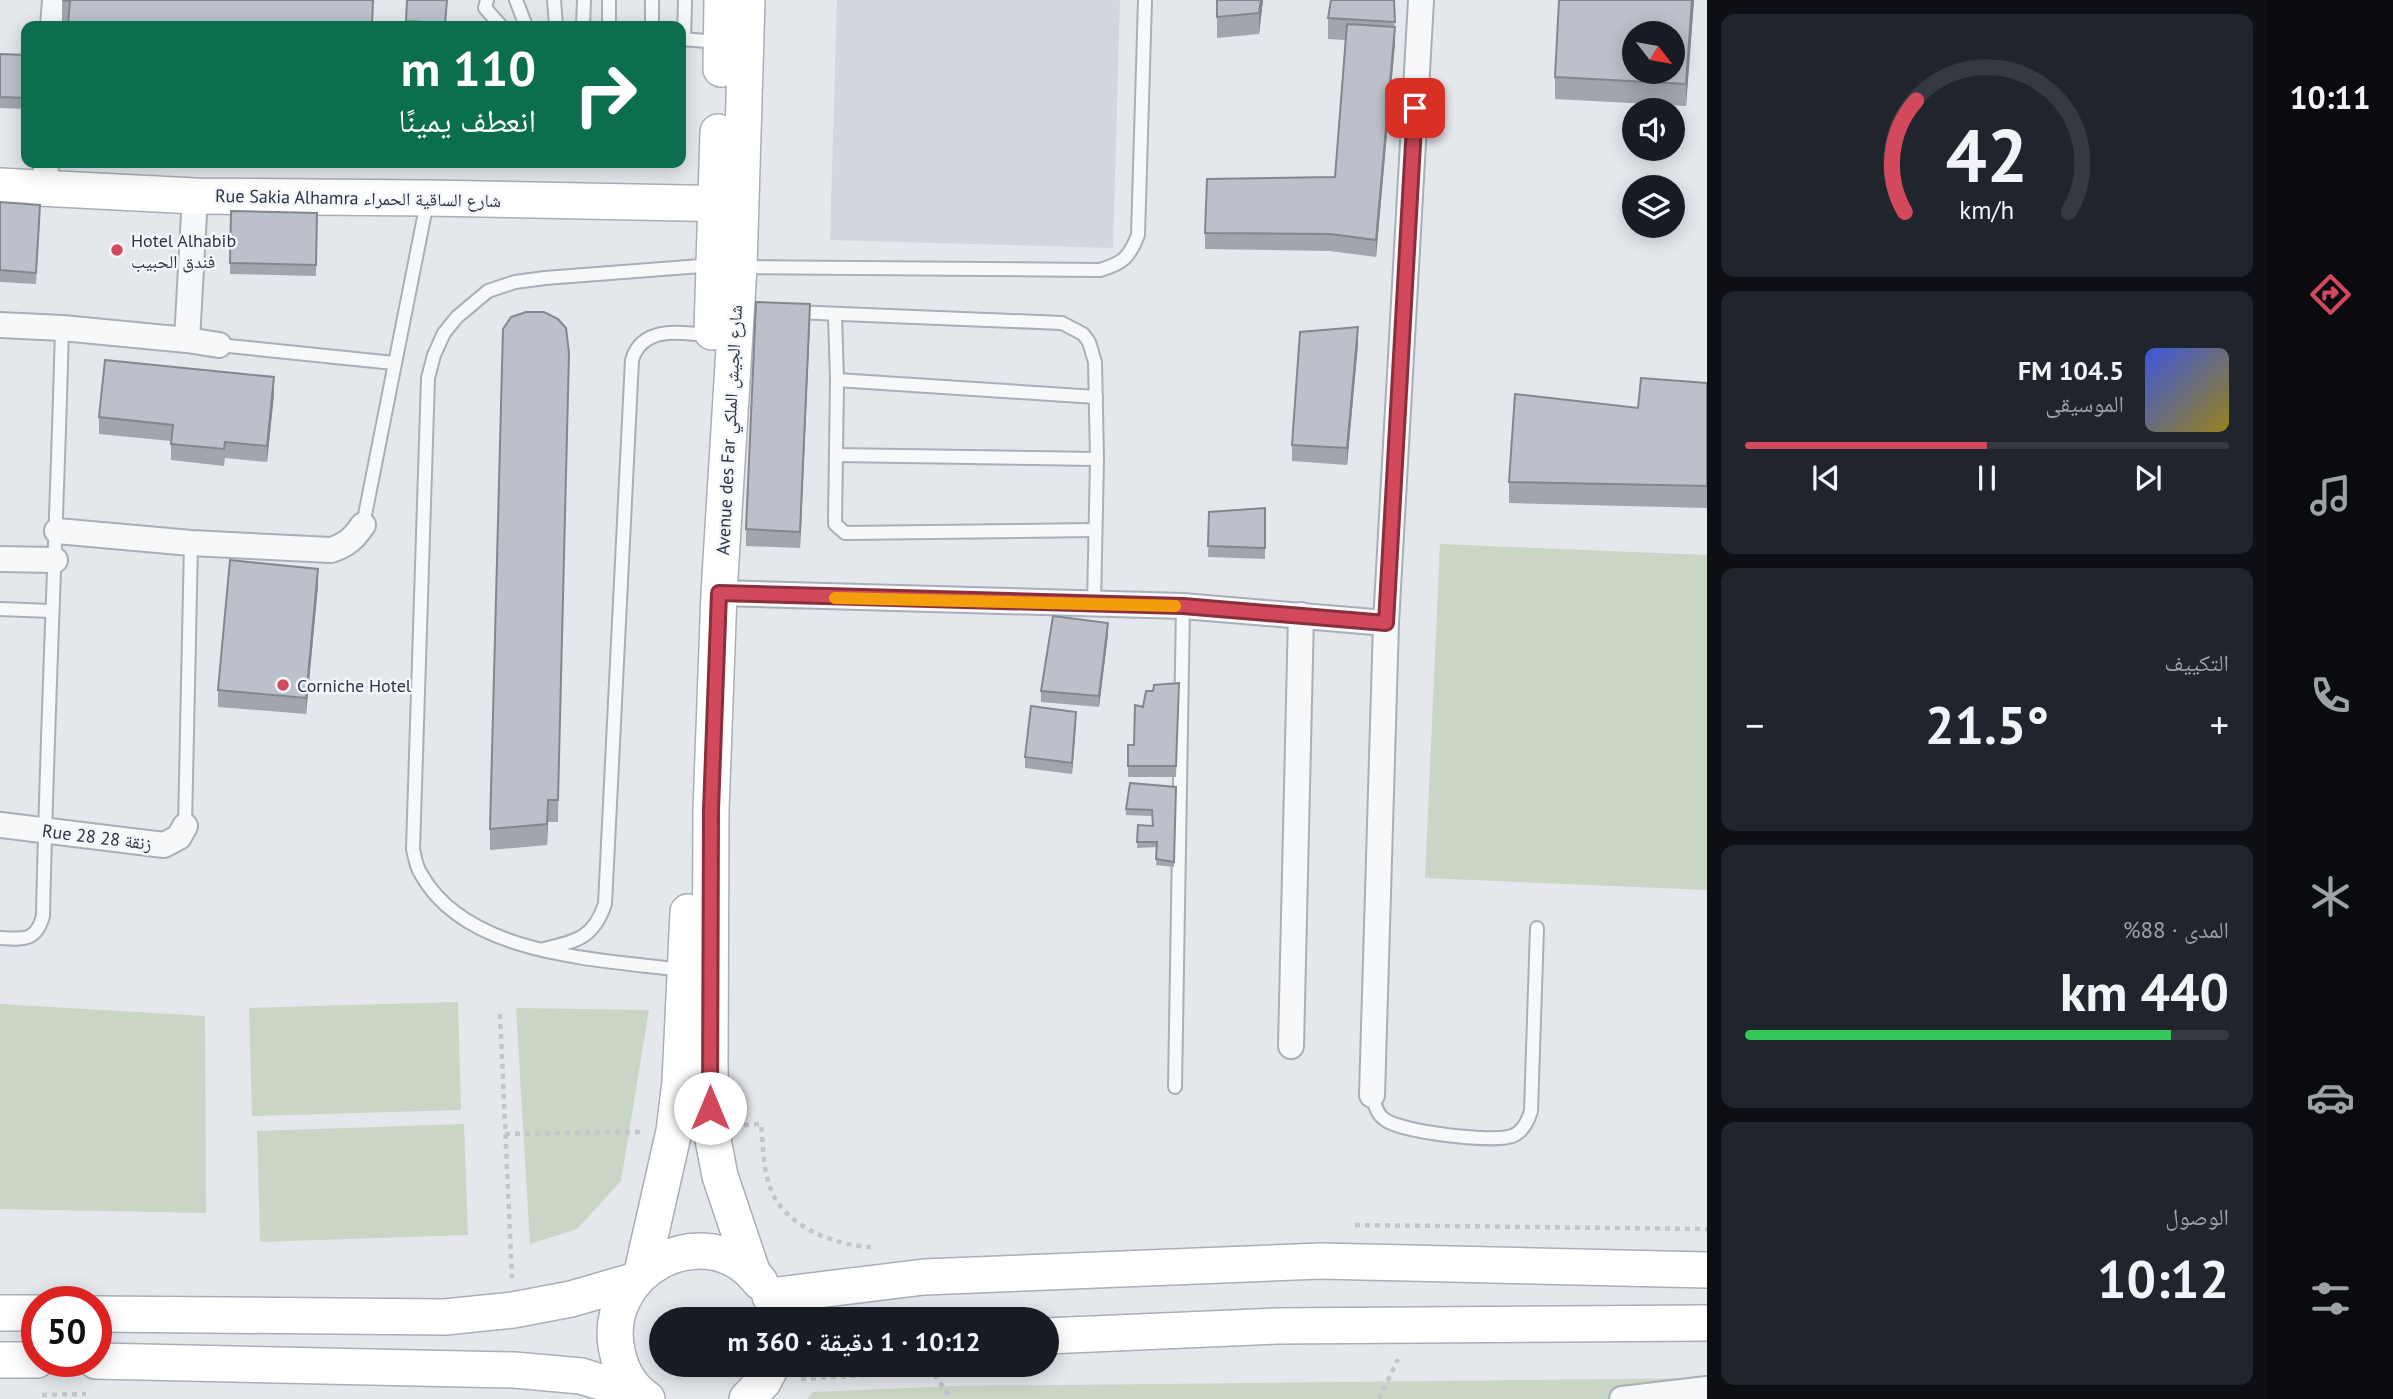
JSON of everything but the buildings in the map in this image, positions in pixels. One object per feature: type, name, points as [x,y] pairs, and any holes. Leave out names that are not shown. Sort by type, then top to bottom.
[{"type":"main road","name":"Avenue des Far شارع الجيش الملكي","points":[[643,1397],[622,1369],[614,1339],[618,1308],[638,1276],[674,1132],[680,1082],[712,336],[727,266],[728,204],[721,43],[722,0]]},
{"type":"main road","name":"Avenue des Far شارع الجيش الملكي","points":[[728,204],[747,0]]},
{"type":"main road","name":"Rue Sakia Alhamra شارع الساقية الحمراء","points":[[0,186],[46,176],[195,196],[728,204]]},
{"type":"main road","name":"Avenue des Far شارع الجيش الملكي","points":[[727,266],[742,308],[719,593],[711,810],[711,1129],[720,1176],[767,1296]]},
{"type":"main road","points":[[112,1314],[445,1317],[513,1310],[571,1299],[638,1276],[662,1258],[686,1252],[710,1252],[733,1259],[767,1296],[924,1277],[1320,1261],[1707,1270]]},
{"type":"main road","points":[[0,1313],[21,1313]]},
{"type":"main road","points":[[1059,1335],[1277,1326],[1707,1323]]},
{"type":"main road","points":[[0,1360],[21,1360]]},
{"type":"main road","points":[[112,1361],[514,1370],[581,1377],[643,1397]]},
{"type":"street","points":[[53,21],[55,0]]},
{"type":"street","points":[[1373,1095],[1386,623],[1421,0]]},
{"type":"street","points":[[187,340],[195,196]]},
{"type":"street","points":[[0,325],[62,328],[219,345]]},
{"type":"street","points":[[57,531],[331,550],[345,546],[363,525]]},
{"type":"street","points":[[0,559],[55,560]]},
{"type":"street","points":[[719,593],[1183,606],[1386,623]]},
{"type":"street","points":[[1291,1046],[1301,615]]},
{"type":"street","name":"Rue 28 زنقة 28","points":[[0,825],[164,845],[179,837],[185,827]]},
{"type":"street","points":[[1622,1399],[1707,1389]]},
{"type":"lane","points":[[487,0],[485,8],[497,21]]},
{"type":"lane","points":[[516,0],[524,21]]},
{"type":"lane","points":[[554,0],[556,21]]},
{"type":"lane","points":[[583,0],[583,21]]},
{"type":"lane","points":[[609,0],[609,21]]},
{"type":"lane","points":[[652,0],[652,21]]},
{"type":"lane","points":[[684,21],[685,0]]},
{"type":"lane","points":[[685,971],[570,957],[504,939],[472,923],[444,904],[419,873],[413,849],[428,378],[444,333],[457,317],[488,292],[515,282],[545,278],[727,266],[1101,270],[1120,264],[1132,250],[1138,235],[1145,0]]},
{"type":"lane","points":[[686,39],[721,43]]},
{"type":"lane","points":[[363,525],[428,198]]},
{"type":"lane","points":[[786,311],[1062,323],[1083,334],[1089,342],[1095,362],[1097,459],[1094,604]]},
{"type":"lane","points":[[835,315],[835,524],[845,533],[1095,530]]},
{"type":"lane","points":[[0,938],[25,939],[35,933],[43,916],[62,328]]},
{"type":"lane","points":[[540,950],[574,942],[590,933],[600,918],[604,904],[632,360],[641,343],[650,336],[680,332],[712,336]]},
{"type":"lane","points":[[219,345],[394,363]]},
{"type":"lane","points":[[837,380],[1096,397]]},
{"type":"lane","points":[[836,456],[1097,459]]},
{"type":"lane","points":[[185,827],[191,542]]},
{"type":"lane","points":[[1175,1087],[1183,606]]},
{"type":"lane","points":[[0,609],[51,611]]},
{"type":"lane","points":[[1373,1095],[1376,1110],[1382,1118],[1406,1129],[1494,1138],[1512,1136],[1521,1130],[1531,1111],[1536,928]]},
{"type":"path","points":[[500,1014],[513,1310]]},
{"type":"path","points":[[711,1129],[761,1124],[768,1184],[776,1201],[807,1229],[825,1238],[843,1244],[878,1247]]},
{"type":"path","points":[[505,1135],[674,1132]]},
{"type":"path","points":[[1346,1226],[1411,1224],[1707,1228]]},
{"type":"path","points":[[1379,1399],[1404,1347],[1407,1324]]},
{"type":"path","points":[[938,1377],[951,1399]]},
{"type":"shaded area","points":[[837,0],[1120,0],[1113,248],[830,240]]},
{"type":"green space","points":[[1440,544],[1707,555],[1707,890],[1425,878]]},
{"type":"green space","points":[[458,1002],[461,1110],[252,1116],[249,1008]]},
{"type":"green space","points":[[0,1004],[205,1016],[206,1213],[0,1209]]},
{"type":"green space","points":[[516,1008],[649,1010],[621,1181],[577,1229],[530,1244]]},
{"type":"green space","points":[[464,1124],[468,1235],[260,1242],[257,1131]]},
{"type":"green space","points":[[1707,1378],[1707,1399],[807,1399],[813,1392],[958,1386]]},
{"type":"slow traffic","points":[[835,598],[1175,606]]},
{"type":"place","name":"Hotel Alhabib فندق الحبيب","points":[[117,250]]},
{"type":"place","name":"Corniche Hotel","points":[[283,685]]},
{"type":"route","points":[[710,1108],[711,810],[719,593],[745,596],[1183,606],[1386,623],[1415,108]]}]
